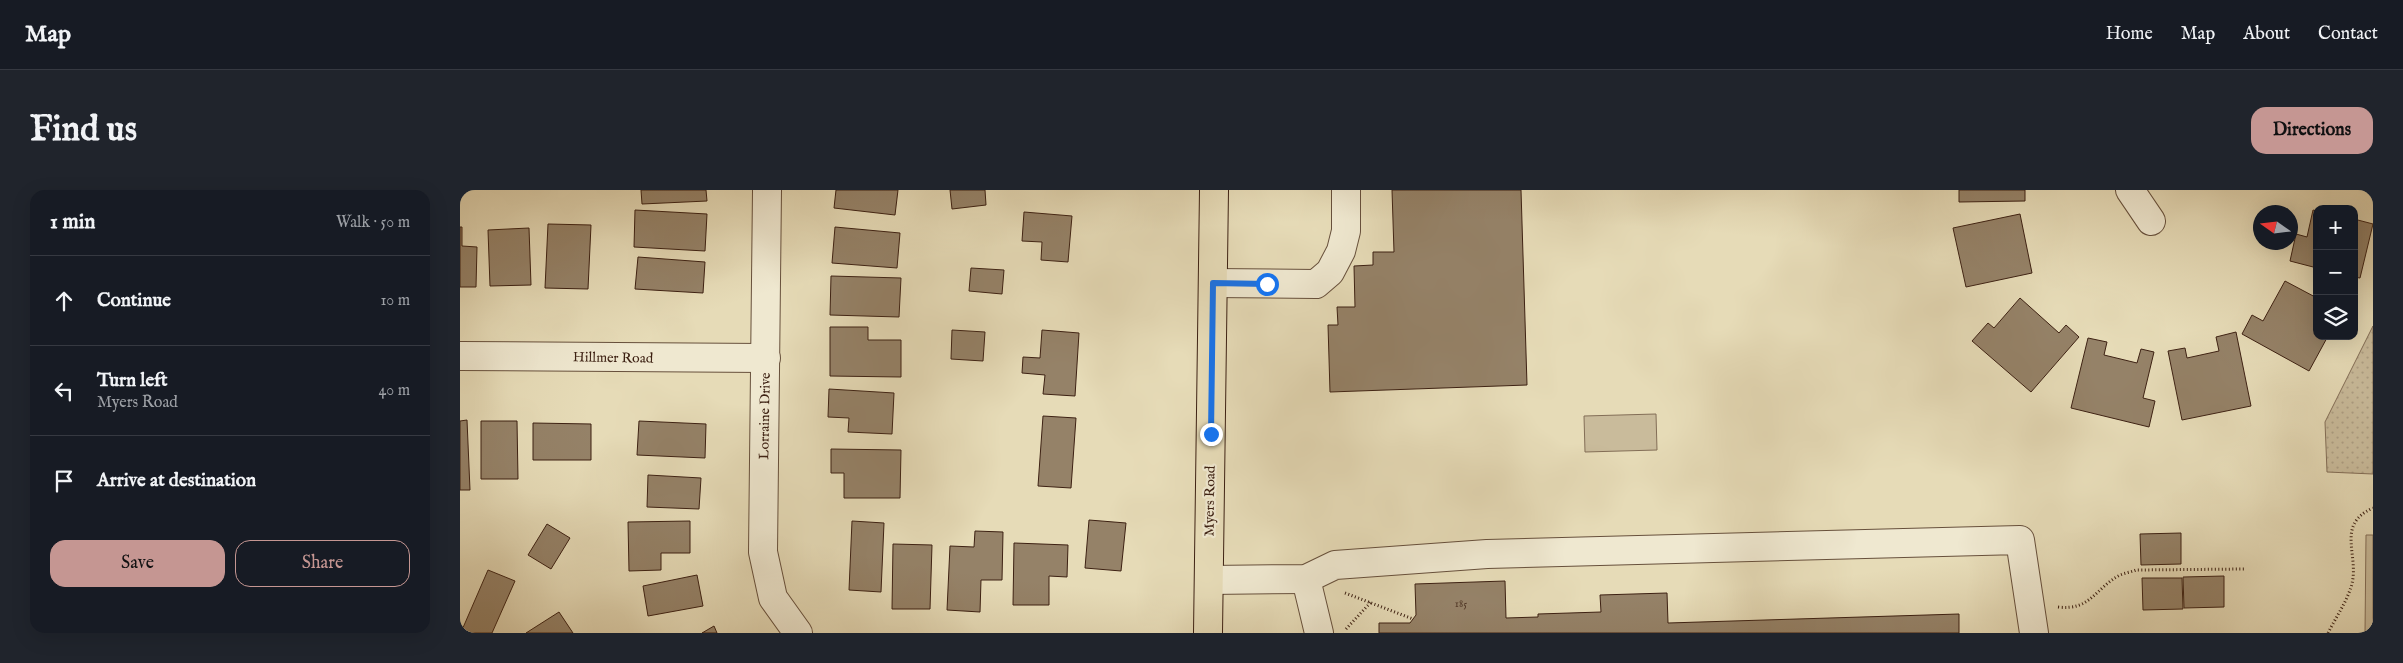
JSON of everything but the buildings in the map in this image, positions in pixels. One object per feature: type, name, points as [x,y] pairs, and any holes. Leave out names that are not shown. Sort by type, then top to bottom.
[{"type":"main road","name":"Myers Road","points":[[1208,633],[1214,190]]},
{"type":"street","name":"Lorraine Drive","points":[[767,190],[763,552],[773,598],[798,633]]},
{"type":"street","points":[[1213,283],[1316,284],[1330,272],[1341,251],[1346,230],[1346,190]]},
{"type":"street","points":[[2130,190],[2151,221]]},
{"type":"street","name":"Hillmer Road","points":[[460,356],[766,358]]},
{"type":"street","points":[[1209,580],[1306,579],[1335,565],[1487,554],[2020,540],[2034,633]]},
{"type":"street","points":[[1306,579],[1331,632]]},
{"type":"path","points":[[2328,633],[2352,586],[2352,524],[2360,513],[2373,508]]},
{"type":"path","points":[[2030,604],[2071,608],[2088,602],[2120,575],[2136,570],[2246,569]]},
{"type":"path","points":[[1306,579],[1413,618]]},
{"type":"path","points":[[1331,632],[1371,602]]},
{"type":"shaded area","points":[[2373,326],[2373,474],[2327,472],[2325,422]]},
{"type":"shaded area","points":[[1656,414],[1657,450],[1585,452],[1584,416]]},
{"type":"shaded area","points":[[2366,535],[2373,535],[2373,633],[2365,633]]},
{"type":"route","points":[[1211,434],[1213,283],[1267,284]]}]
